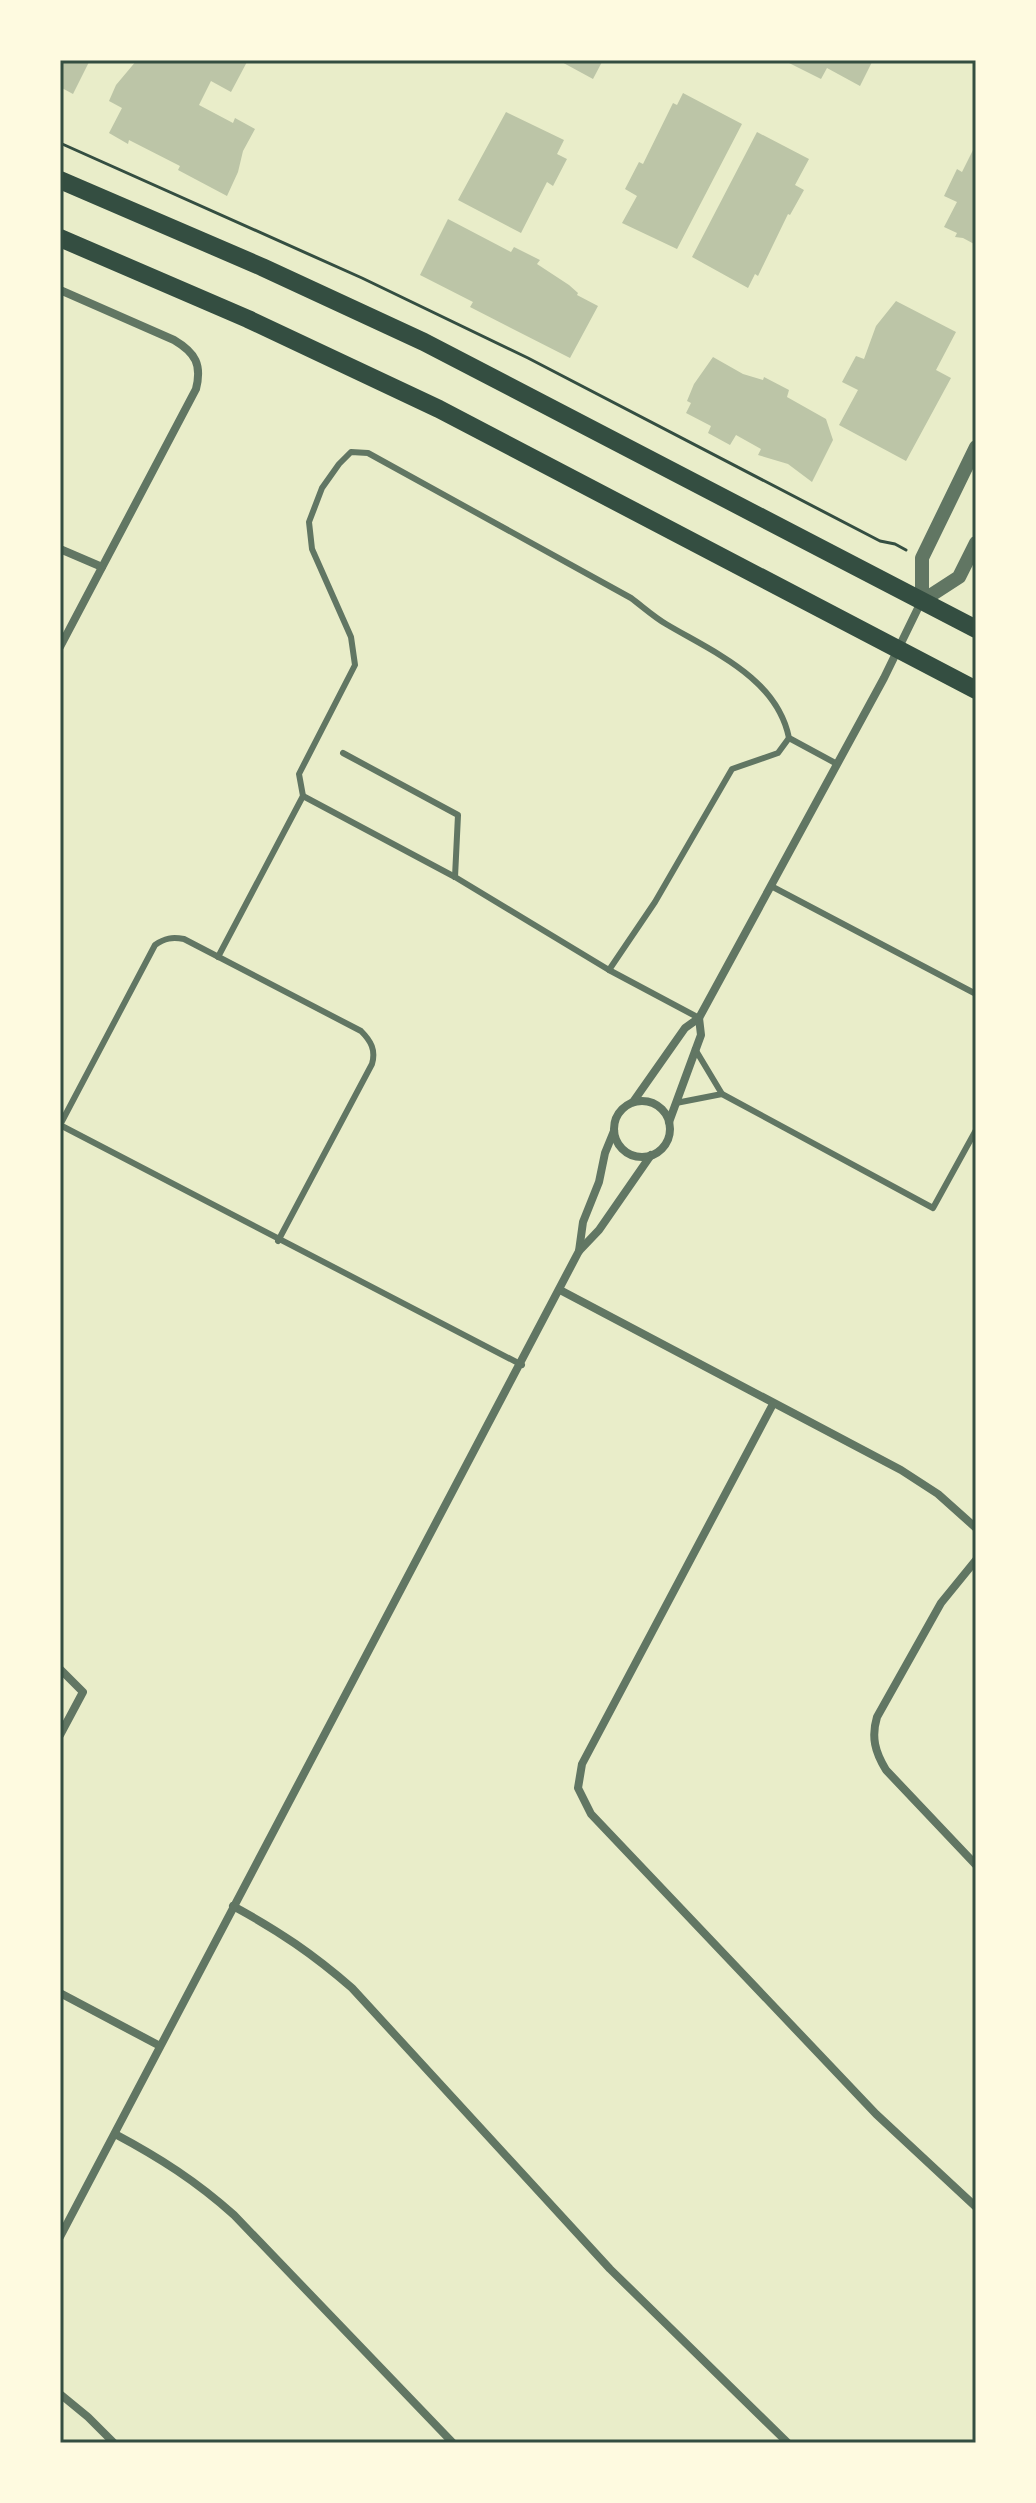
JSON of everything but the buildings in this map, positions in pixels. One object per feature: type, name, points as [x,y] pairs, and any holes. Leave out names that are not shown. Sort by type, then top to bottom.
[{"type":"main road","points":[[60,180],[262,267],[424,342],[976,629]]},
{"type":"main road","points":[[60,238],[248,319],[427,403],[976,690]]},
{"type":"street","points":[[60,290],[189,348],[198,361],[200,375],[196,389],[60,647]]},
{"type":"street","points":[[579,1251],[583,1222],[599,1182],[618,1113],[633,1102],[685,1028],[699,1018],[837,764],[922,601],[922,558],[976,447]]},
{"type":"street","points":[[922,601],[959,577],[976,543]]},
{"type":"street","points":[[60,549],[102,567]]},
{"type":"street","points":[[614,1131],[620,1146],[634,1156],[658,1152],[668,1139],[669,1122],[701,1035],[699,1018]]},
{"type":"street","points":[[633,1102],[651,1102],[666,1114],[669,1122]]},
{"type":"street","points":[[60,2237],[522,1365],[579,1251],[599,1230],[651,1155]]},
{"type":"street","points":[[560,1290],[921,1482],[976,1528]]},
{"type":"street","points":[[773,1404],[582,1764],[578,1788],[591,1814],[876,2114],[976,2207]]},
{"type":"street","points":[[976,1560],[941,1603],[877,1717],[873,1730],[878,1757],[886,1770],[976,1865]]},
{"type":"street","points":[[60,1669],[83,1692],[60,1735]]},
{"type":"street","points":[[233,1906],[283,1933],[352,1988],[610,2269],[788,2443]]},
{"type":"street","points":[[60,1993],[160,2046]]},
{"type":"street","points":[[115,2134],[164,2161],[212,2196],[453,2443]]},
{"type":"street","points":[[60,2394],[114,2443]]},
{"type":"lane","points":[[218,957],[303,796],[299,774],[355,665],[351,637],[312,549],[309,522],[322,488],[351,452],[368,453],[631,598],[663,622],[719,653],[745,672],[785,718],[789,738],[778,753],[732,769],[655,902],[609,970]]},
{"type":"lane","points":[[789,738],[837,764]]},
{"type":"lane","points":[[343,753],[458,815],[455,877]]},
{"type":"lane","points":[[303,796],[455,877],[609,970],[699,1018]]},
{"type":"lane","points":[[771,886],[976,994]]},
{"type":"lane","points":[[278,1241],[375,1054],[361,1031],[184,939],[173,937],[162,940],[155,945],[60,1125],[278,1241],[522,1365]]},
{"type":"lane","points":[[695,1049],[722,1094],[933,1208],[976,1130]]},
{"type":"lane","points":[[676,1103],[722,1094]]},
{"type":"path","points":[[60,143],[390,291],[604,397],[880,541],[895,544]]}]
